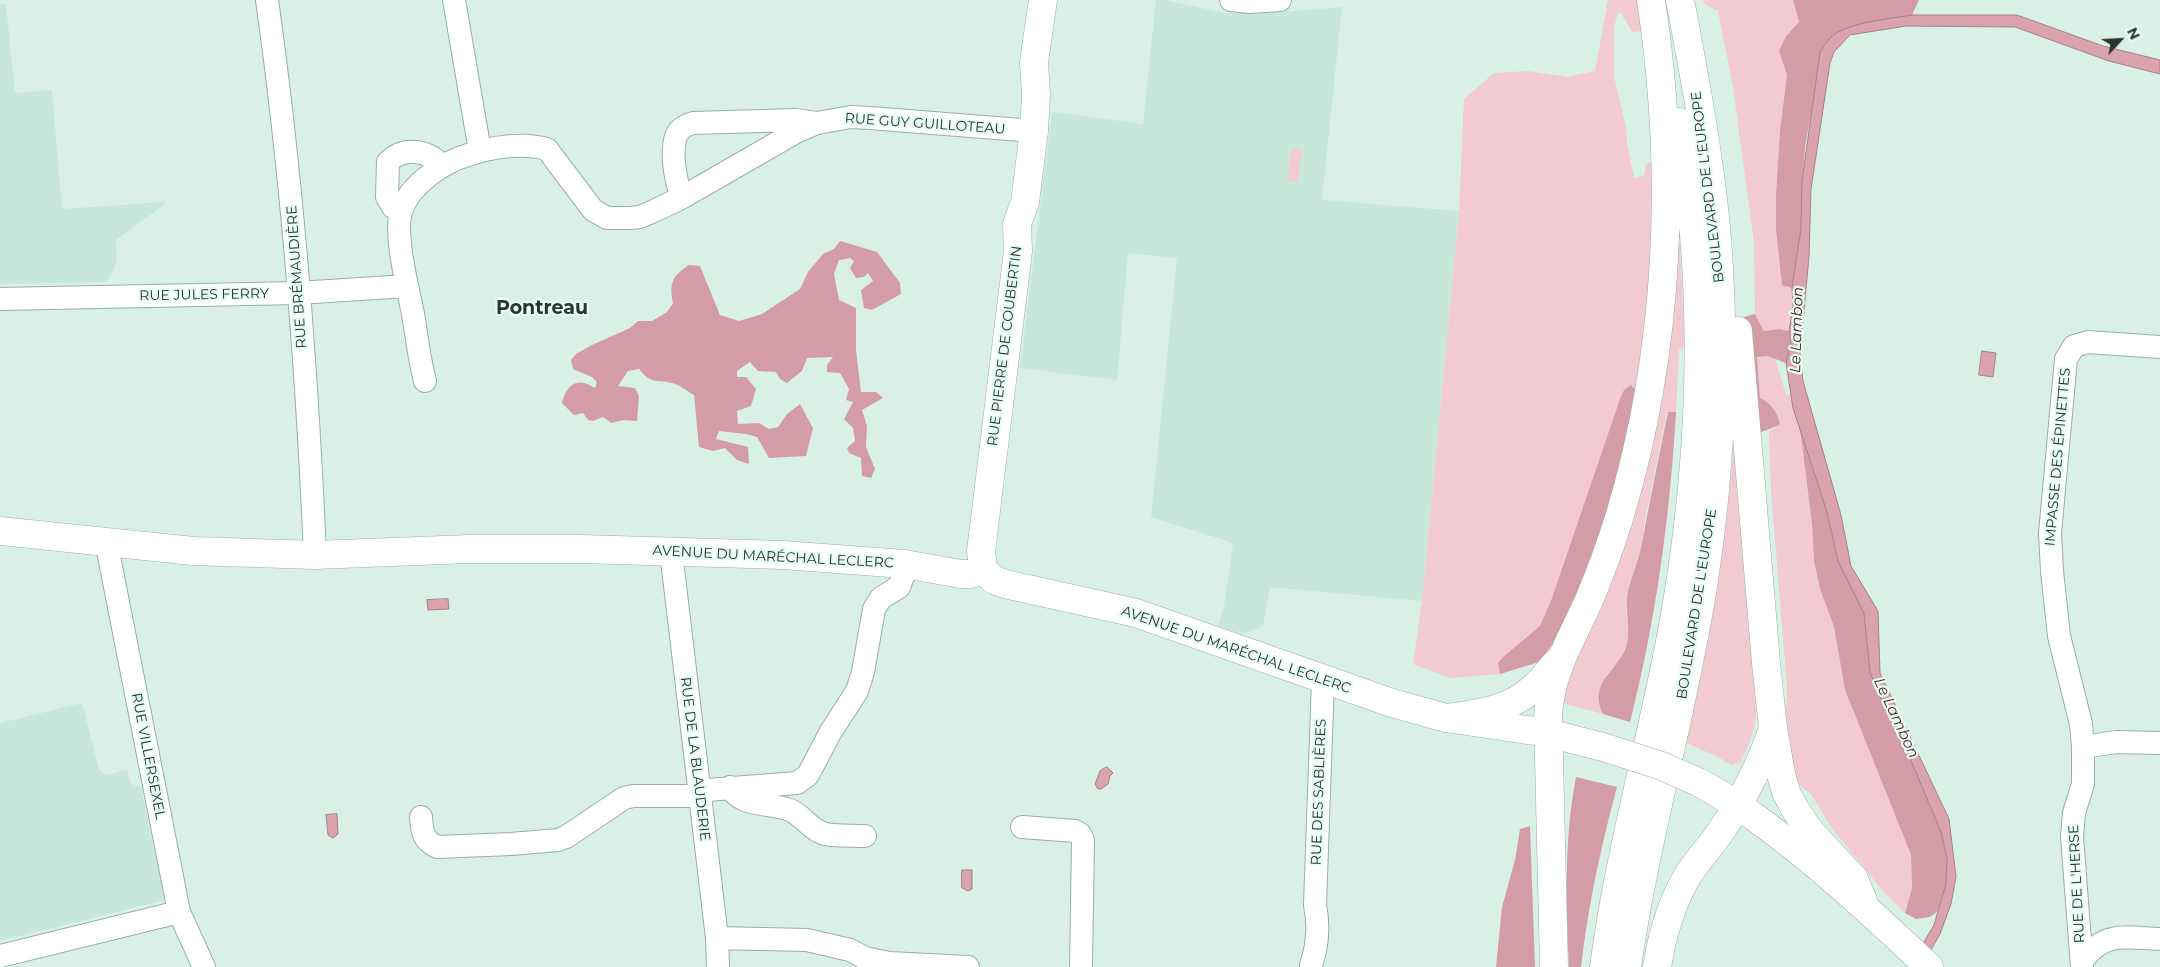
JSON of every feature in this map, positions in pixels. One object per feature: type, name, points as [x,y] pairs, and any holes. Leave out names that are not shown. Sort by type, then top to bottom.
[{"type":"main road","name":"RUE PIERRE DE COUBERTIN","points":[[983,569],[981,551],[1018,251],[1017,224],[1025,202],[1034,131],[1036,95],[1034,62],[1043,0]]},
{"type":"main road","name":"RUE PIERRE DE COUBERTIN","points":[[1036,95],[1044,63],[1052,0]]},
{"type":"main road","points":[[1554,967],[1548,733],[1549,696],[1560,659],[1589,600],[1614,534],[1631,477],[1643,427],[1654,359],[1663,272],[1667,178],[1665,124],[1651,0]]},
{"type":"main road","name":"BOULEVARD DE L'EUROPE","points":[[1604,967],[1613,907],[1673,626],[1689,521],[1696,449],[1699,340],[1694,232],[1682,133],[1658,0]]},
{"type":"main road","name":"BOULEVARD DE L'EUROPE","points":[[1627,967],[1635,913],[1703,586],[1714,494],[1721,393],[1721,305],[1717,236],[1704,127],[1680,0]]},
{"type":"main road","points":[[1686,0],[1720,145],[1726,183],[1738,344],[1773,728],[1781,774],[1791,802],[1808,829],[1854,880],[1866,908]]},
{"type":"main road","name":"AVENUE DU MARÉCHAL LECLERC","points":[[0,531],[193,551],[315,556],[478,549],[581,549],[783,555],[904,564],[961,574],[971,574],[983,569],[994,580],[1005,584],[1136,613],[1392,703],[1446,718],[1548,733],[1603,747],[1662,766],[1698,782],[1737,804],[1768,825],[1866,908],[1929,967]]},
{"type":"main road","points":[[1446,718],[1484,712],[1516,701],[1531,690],[1560,659]]},
{"type":"main road","points":[[1657,967],[1668,919],[1676,898],[1686,878],[1719,834],[1737,804],[1764,754],[1773,728]]},
{"type":"street","name":"RUE BRÉMAUDIÈRE","points":[[267,0],[284,126],[298,293],[315,556]]},
{"type":"street","points":[[454,0],[480,151]]},
{"type":"street","points":[[1231,0],[1250,2],[1280,0]]},
{"type":"street","name":"RUE GUY GUILLOTEAU","points":[[426,381],[419,360],[407,286],[400,237],[401,212],[416,188],[442,166],[480,151],[528,145],[547,149],[593,210],[607,218],[640,217],[683,197],[780,141],[817,123],[851,117],[1034,131]]},
{"type":"street","name":"RUE GUY GUILLOTEAU","points":[[683,197],[676,182],[674,145],[676,136],[686,126],[693,123],[796,120],[817,123]]},
{"type":"street","points":[[401,212],[393,207],[387,197],[388,162],[396,155],[424,152],[435,157],[442,166]]},
{"type":"street","name":"RUE JULES FERRY","points":[[0,299],[298,293],[407,286]]},
{"type":"street","name":"IMPASSE DES ÉPINETTES","points":[[2083,747],[2081,724],[2059,636],[2050,550],[2066,359],[2074,346],[2088,342],[2160,347]]},
{"type":"street","name":"RUE VILLERSEXEL","points":[[106,541],[179,912],[204,967]]},
{"type":"street","name":"RUE DE LA BLAUDERIE","points":[[670,552],[717,938],[718,967]]},
{"type":"street","points":[[421,817],[422,833],[428,842],[437,847],[558,840],[566,837],[624,798],[633,796],[691,796],[730,787],[798,783],[808,775],[830,733],[857,691],[863,672],[874,609],[881,598],[899,587],[904,574],[904,564]]},
{"type":"street","name":"RUE DES SABLIÈRES","points":[[1311,966],[1307,941],[1308,929],[1315,905],[1323,680]]},
{"type":"street","points":[[2083,747],[2116,742],[2160,743]]},
{"type":"street","name":"RUE DE L'HERSE","points":[[2082,964],[2072,837],[2073,819],[2083,784],[2083,747]]},
{"type":"street","points":[[730,787],[733,793],[744,800],[791,810],[822,833],[864,836]]},
{"type":"street","points":[[1022,827],[1074,830],[1080,834],[1083,840],[1081,967]]},
{"type":"street","points":[[0,956],[179,912]]},
{"type":"street","points":[[717,938],[807,940],[850,950],[865,958],[889,963],[968,967]]},
{"type":"street","name":"RUE DE L'HERSE","points":[[2082,964],[2092,948],[2112,938],[2160,939]]},
{"type":"shaded area","points":[[1156,0],[1225,13],[1284,12],[1342,7],[1322,200],[1459,211],[1422,601],[1270,587],[1263,626],[1242,635],[1218,626],[1224,607],[1233,543],[1151,517],[1177,258],[1128,253],[1117,380],[1020,368],[1052,112],[1143,124]]},
{"type":"shaded area","points":[[1608,0],[1638,0],[1643,31],[1632,32],[1622,14],[1618,13],[1614,27],[1614,76],[1626,127],[1634,178],[1644,176],[1646,165],[1657,157],[1658,181],[1640,394],[1624,390],[1552,598],[1540,626],[1498,663],[1500,674],[1450,678],[1413,664],[1422,601],[1459,211],[1464,99],[1494,73],[1528,71],[1567,77],[1595,71]]},
{"type":"shaded area","points":[[1703,0],[1793,0],[1799,22],[1786,35],[1779,51],[1787,75],[1780,130],[1776,230],[1782,284],[1792,288],[1793,306],[1789,331],[1779,329],[1764,331],[1755,314],[1754,243],[1733,87],[1718,11],[1704,4]]},
{"type":"shaded area","points":[[1793,0],[1919,0],[1912,15],[1860,25],[1820,52],[1817,84],[1806,141],[1802,181],[1801,228],[1792,288],[1782,285],[1776,230],[1776,195],[1780,130],[1787,75],[1779,51],[1786,36],[1799,22]]},
{"type":"shaded area","points":[[0,4],[6,4],[15,93],[52,90],[62,209],[165,202],[165,204],[116,240],[117,260],[112,274],[106,282],[0,284]]},
{"type":"shaded area","points":[[1291,148],[1302,149],[1298,182],[1287,181]]},
{"type":"shaded area","points":[[840,241],[877,252],[900,283],[901,294],[872,310],[864,308],[861,290],[873,281],[868,273],[864,277],[856,278],[850,268],[854,261],[850,258],[839,260],[834,274],[839,300],[856,308],[856,350],[861,392],[876,392],[883,398],[862,410],[867,426],[866,447],[875,469],[871,478],[862,476],[861,458],[849,453],[847,448],[855,441],[853,428],[844,419],[853,402],[846,400],[849,389],[840,373],[827,372],[827,365],[833,357],[807,358],[802,371],[787,383],[780,379],[776,372],[758,371],[750,362],[737,371],[737,377],[746,377],[756,389],[751,406],[737,411],[738,424],[759,423],[769,429],[778,427],[787,414],[800,404],[813,428],[806,456],[769,458],[757,437],[719,431],[716,439],[748,447],[749,464],[737,460],[725,448],[713,451],[699,447],[694,395],[675,384],[651,379],[639,369],[628,371],[618,386],[635,388],[639,396],[637,421],[624,420],[611,423],[603,417],[593,421],[588,420],[583,413],[574,415],[562,403],[566,391],[575,383],[584,383],[595,388],[597,382],[592,377],[573,369],[571,360],[576,354],[630,328],[638,321],[652,321],[667,312],[673,303],[671,290],[673,281],[689,265],[700,266],[720,315],[739,321],[762,314],[800,289],[808,272],[823,254],[834,249]]},
{"type":"shaded area","points":[[1671,244],[1680,244],[1685,348],[1679,349],[1676,412],[1667,412],[1645,520],[1642,544],[1628,590],[1626,610],[1629,630],[1626,646],[1618,662],[1607,674],[1598,703],[1603,714],[1562,703],[1568,678],[1597,610]]},
{"type":"shaded area","points":[[1755,314],[1764,331],[1779,329],[1789,331],[1791,343],[1786,363],[1767,356],[1757,357],[1760,398],[1773,409],[1778,416],[1780,425],[1761,432],[1754,424],[1744,317]]},
{"type":"shaded area","points":[[1757,356],[1767,356],[1775,359],[1786,394],[1792,397],[1800,428],[1812,524],[1814,561],[1820,589],[1834,627],[1845,690],[1911,855],[1912,888],[1905,913],[1883,891],[1833,830],[1810,793],[1800,786],[1794,776],[1786,714],[1787,687],[1771,491],[1769,431],[1780,425],[1760,398]]},
{"type":"shaded area","points":[[1631,385],[1640,394],[1616,499],[1560,635],[1539,662],[1500,674],[1498,663],[1503,657],[1540,626],[1552,598],[1620,399],[1624,390]]},
{"type":"shaded area","points":[[1668,412],[1676,412],[1666,529],[1647,645],[1630,722],[1603,714],[1599,703],[1599,693],[1602,684],[1623,653],[1627,643],[1628,591],[1641,549]]},
{"type":"shaded area","points":[[1800,428],[1827,512],[1838,561],[1864,613],[1870,672],[1878,693],[1899,732],[1941,831],[1947,858],[1946,884],[1938,911],[1930,917],[1916,919],[1905,913],[1912,888],[1911,855],[1845,690],[1834,627],[1820,589],[1814,561],[1812,524]]},
{"type":"shaded area","points":[[1734,440],[1757,702],[1754,726],[1747,748],[1740,763],[1731,765],[1684,742],[1702,667],[1716,592],[1727,517]]},
{"type":"shaded area","points":[[82,703],[99,770],[106,775],[127,770],[131,784],[141,787],[165,900],[0,941],[0,723]]},
{"type":"shaded area","points":[[1576,777],[1617,787],[1587,921],[1581,967],[1569,967],[1568,848],[1569,824]]},
{"type":"shaded area","points":[[1530,826],[1535,967],[1496,967],[1502,907],[1515,860],[1520,829]]},
{"type":"water","name":"Le Lambon","points":[[1912,15],[2017,15],[2103,46],[2160,60],[2160,74],[2109,61],[2015,27],[1906,26],[1850,35],[1834,52],[1830,63],[1811,189],[1809,256],[1800,354],[1803,381],[1841,515],[1851,566],[1878,611],[1880,673],[1949,819],[1956,877],[1951,904],[1940,934],[1921,967],[1909,967],[1934,925],[1946,884],[1947,858],[1941,832],[1899,732],[1878,693],[1870,672],[1864,613],[1838,561],[1827,512],[1793,408],[1786,363],[1791,343],[1789,331],[1793,306],[1792,288],[1801,228],[1802,181],[1820,52],[1833,36],[1847,28]]},
{"type":"water","points":[[1982,351],[1996,353],[1993,377],[1979,375]]},
{"type":"water","points":[[448,599],[449,609],[428,610],[427,600]]},
{"type":"water","points":[[1107,767],[1113,773],[1108,784],[1098,789],[1095,784],[1100,771]]},
{"type":"water","points":[[337,814],[338,834],[333,838],[328,835],[326,815]]},
{"type":"water","points":[[962,870],[972,870],[972,889],[968,891],[962,888]]},
{"type":"district","name":"Pontreau","points":[[542,308]]}]
